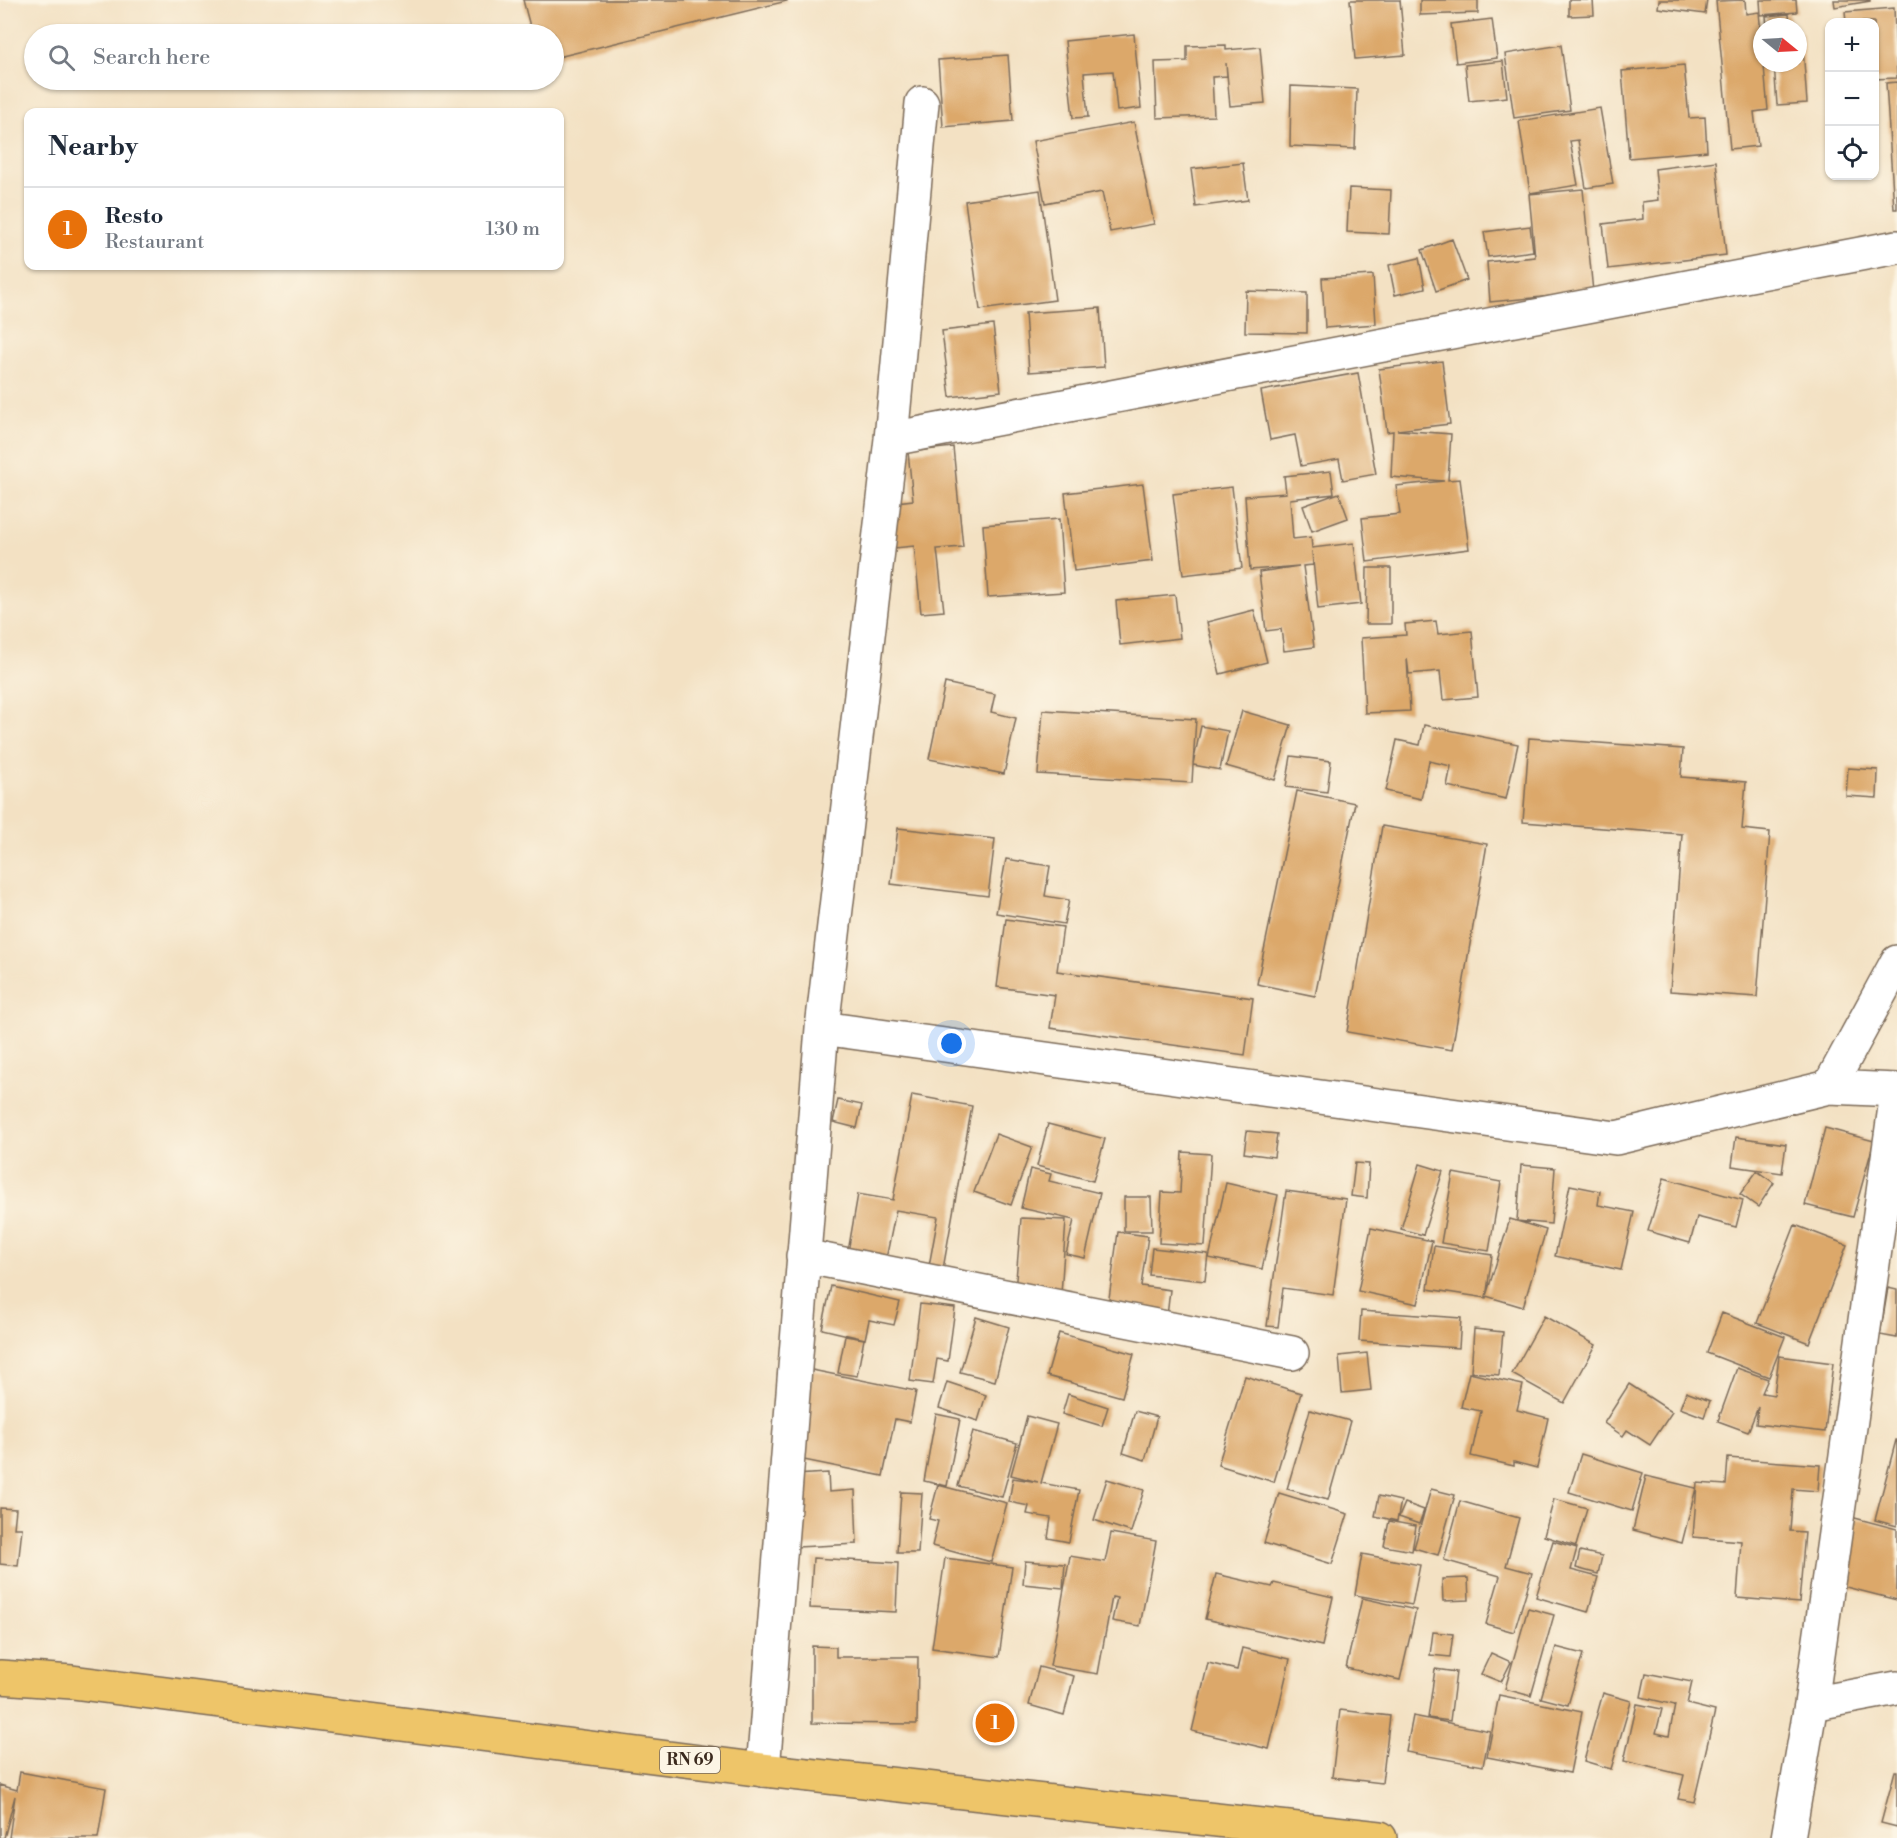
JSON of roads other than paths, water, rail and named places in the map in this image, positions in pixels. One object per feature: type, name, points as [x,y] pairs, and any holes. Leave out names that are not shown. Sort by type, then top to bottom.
[{"type":"main road","name":"RN 69","points":[[0,1677],[72,1682],[763,1770],[1380,1838]]},
{"type":"street","points":[[763,1770],[802,1256],[822,1028],[891,439],[922,103]]},
{"type":"street","points":[[891,439],[1897,247]]},
{"type":"street","points":[[1829,1087],[1897,962]]},
{"type":"street","points":[[822,1028],[1616,1138],[1829,1087],[1897,1091],[1810,1704],[1788,1838]]},
{"type":"street","points":[[802,1256],[1292,1353]]},
{"type":"street","points":[[1810,1704],[1897,1688]]},
{"type":"place","name":"Resto","points":[[995,1723]]}]
